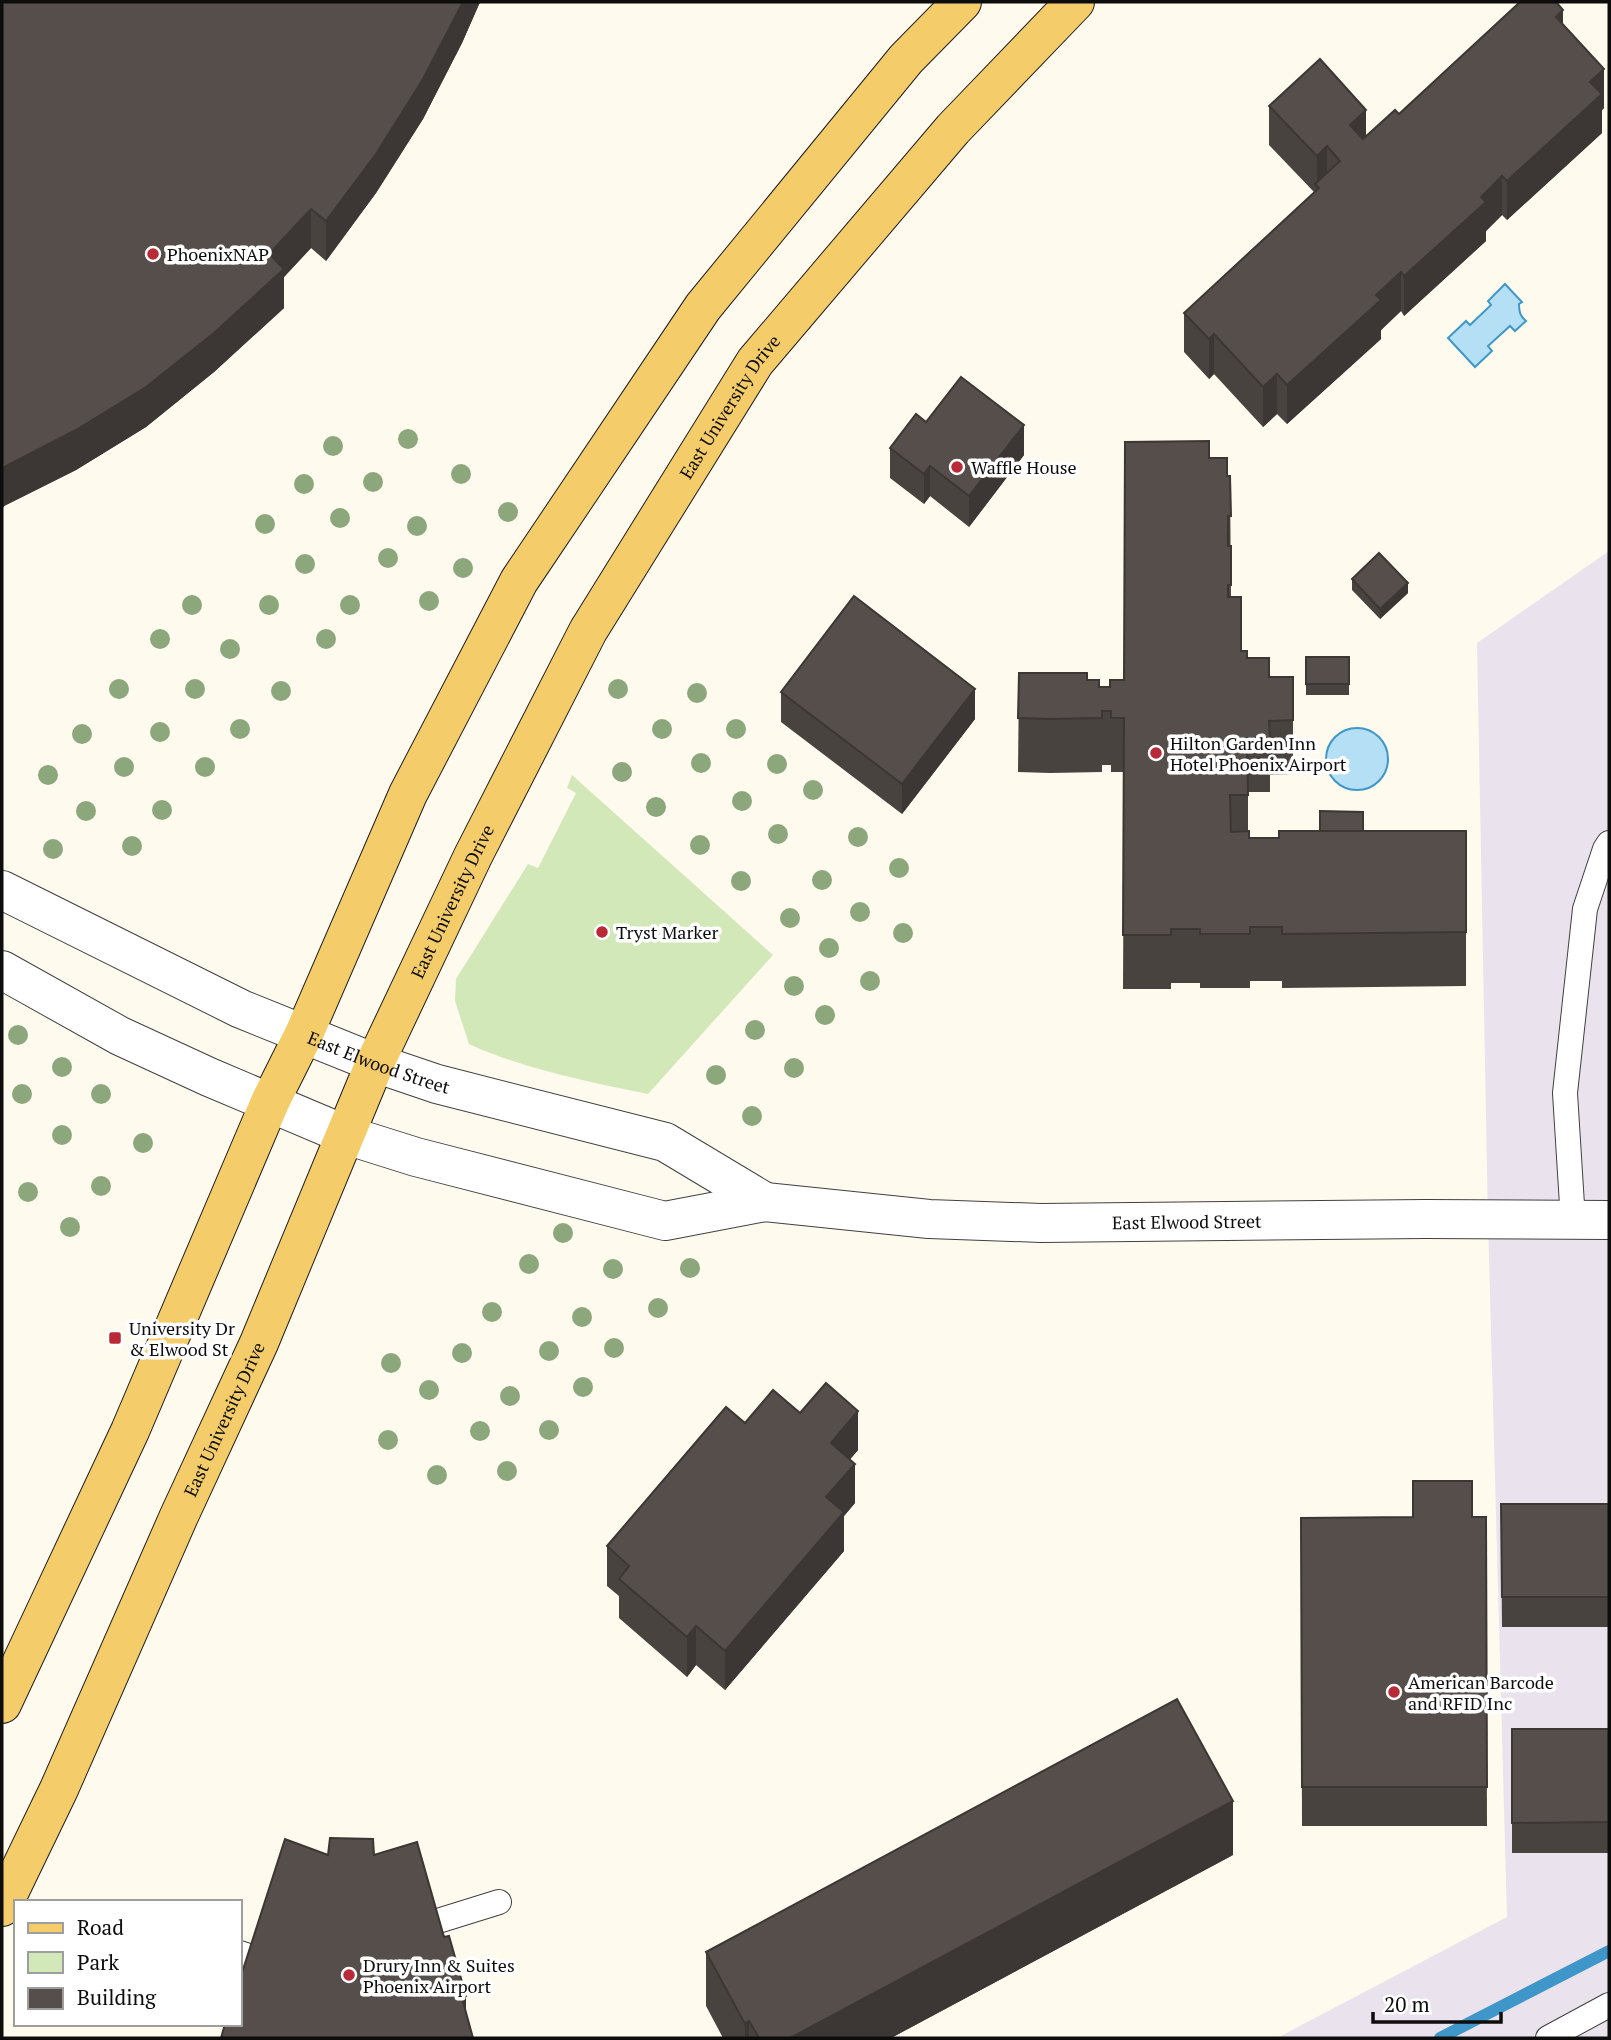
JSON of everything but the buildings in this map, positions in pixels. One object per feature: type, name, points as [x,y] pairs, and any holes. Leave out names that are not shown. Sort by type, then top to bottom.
[{"type":"main road","points":[[2,1704],[130,1431],[271,1102],[304,1034],[408,794],[519,581],[703,307],[906,59],[962,2]]},
{"type":"main road","name":"East University Drive","points":[[2,1907],[59,1789],[259,1343],[375,1063],[473,856],[588,631],[755,362],[953,129],[1075,2]]},
{"type":"street","name":"East Elwood Street","points":[[2,890],[217,998],[304,1034],[375,1063],[437,1084],[665,1142],[765,1202]]},
{"type":"street","name":"East Elwood Street","points":[[2,970],[120,1036],[346,1135],[415,1157],[665,1221],[765,1202],[929,1219],[1041,1223],[1426,1219],[1591,1221]]},
{"type":"lane","points":[[1591,1221],[1565,1093],[1585,909],[1609,843]]},
{"type":"lane","points":[[425,1924],[499,1902]]},
{"type":"lane","points":[[242,1954],[263,1961]]},
{"type":"lane","points":[[1548,2038],[1609,2006]]},
{"type":"shaded area","points":[[1609,551],[1609,2038],[1277,2038],[1507,1917],[1488,1221],[1477,643]]},
{"type":"green space","points":[[572,775],[773,955],[648,1094],[534,1068],[469,1044],[455,1001],[456,979],[528,864],[538,868],[576,793],[567,788]]},
{"type":"water","points":[[1505,284],[1522,302],[1519,304],[1520,312],[1526,321],[1515,331],[1510,326],[1488,346],[1492,351],[1475,367],[1448,338],[1466,321],[1470,325],[1491,305],[1488,301]]},
{"type":"water","points":[[1351,728],[1363,728],[1379,737],[1386,747],[1386,771],[1379,781],[1363,790],[1351,790],[1340,785],[1331,776],[1326,765],[1326,753],[1331,742],[1340,733]]},
{"type":"waterway","points":[[1440,2038],[1609,1951]]},
{"type":"place","name":"PhoenixNAP","points":[[153,254]]},
{"type":"place","name":"Waffle House","points":[[957,467]]},
{"type":"place","name":"Hilton Garden Inn Hotel Phoenix Airport","points":[[1156,753]]},
{"type":"place","name":"Tryst Marker","points":[[602,932]]},
{"type":"place","name":"University Dr & Elwood St","points":[[115,1338]]},
{"type":"place","name":"American Barcode and RFID Inc","points":[[1394,1692]]},
{"type":"place","name":"Drury Inn & Suites Phoenix Airport","points":[[349,1975]]}]
